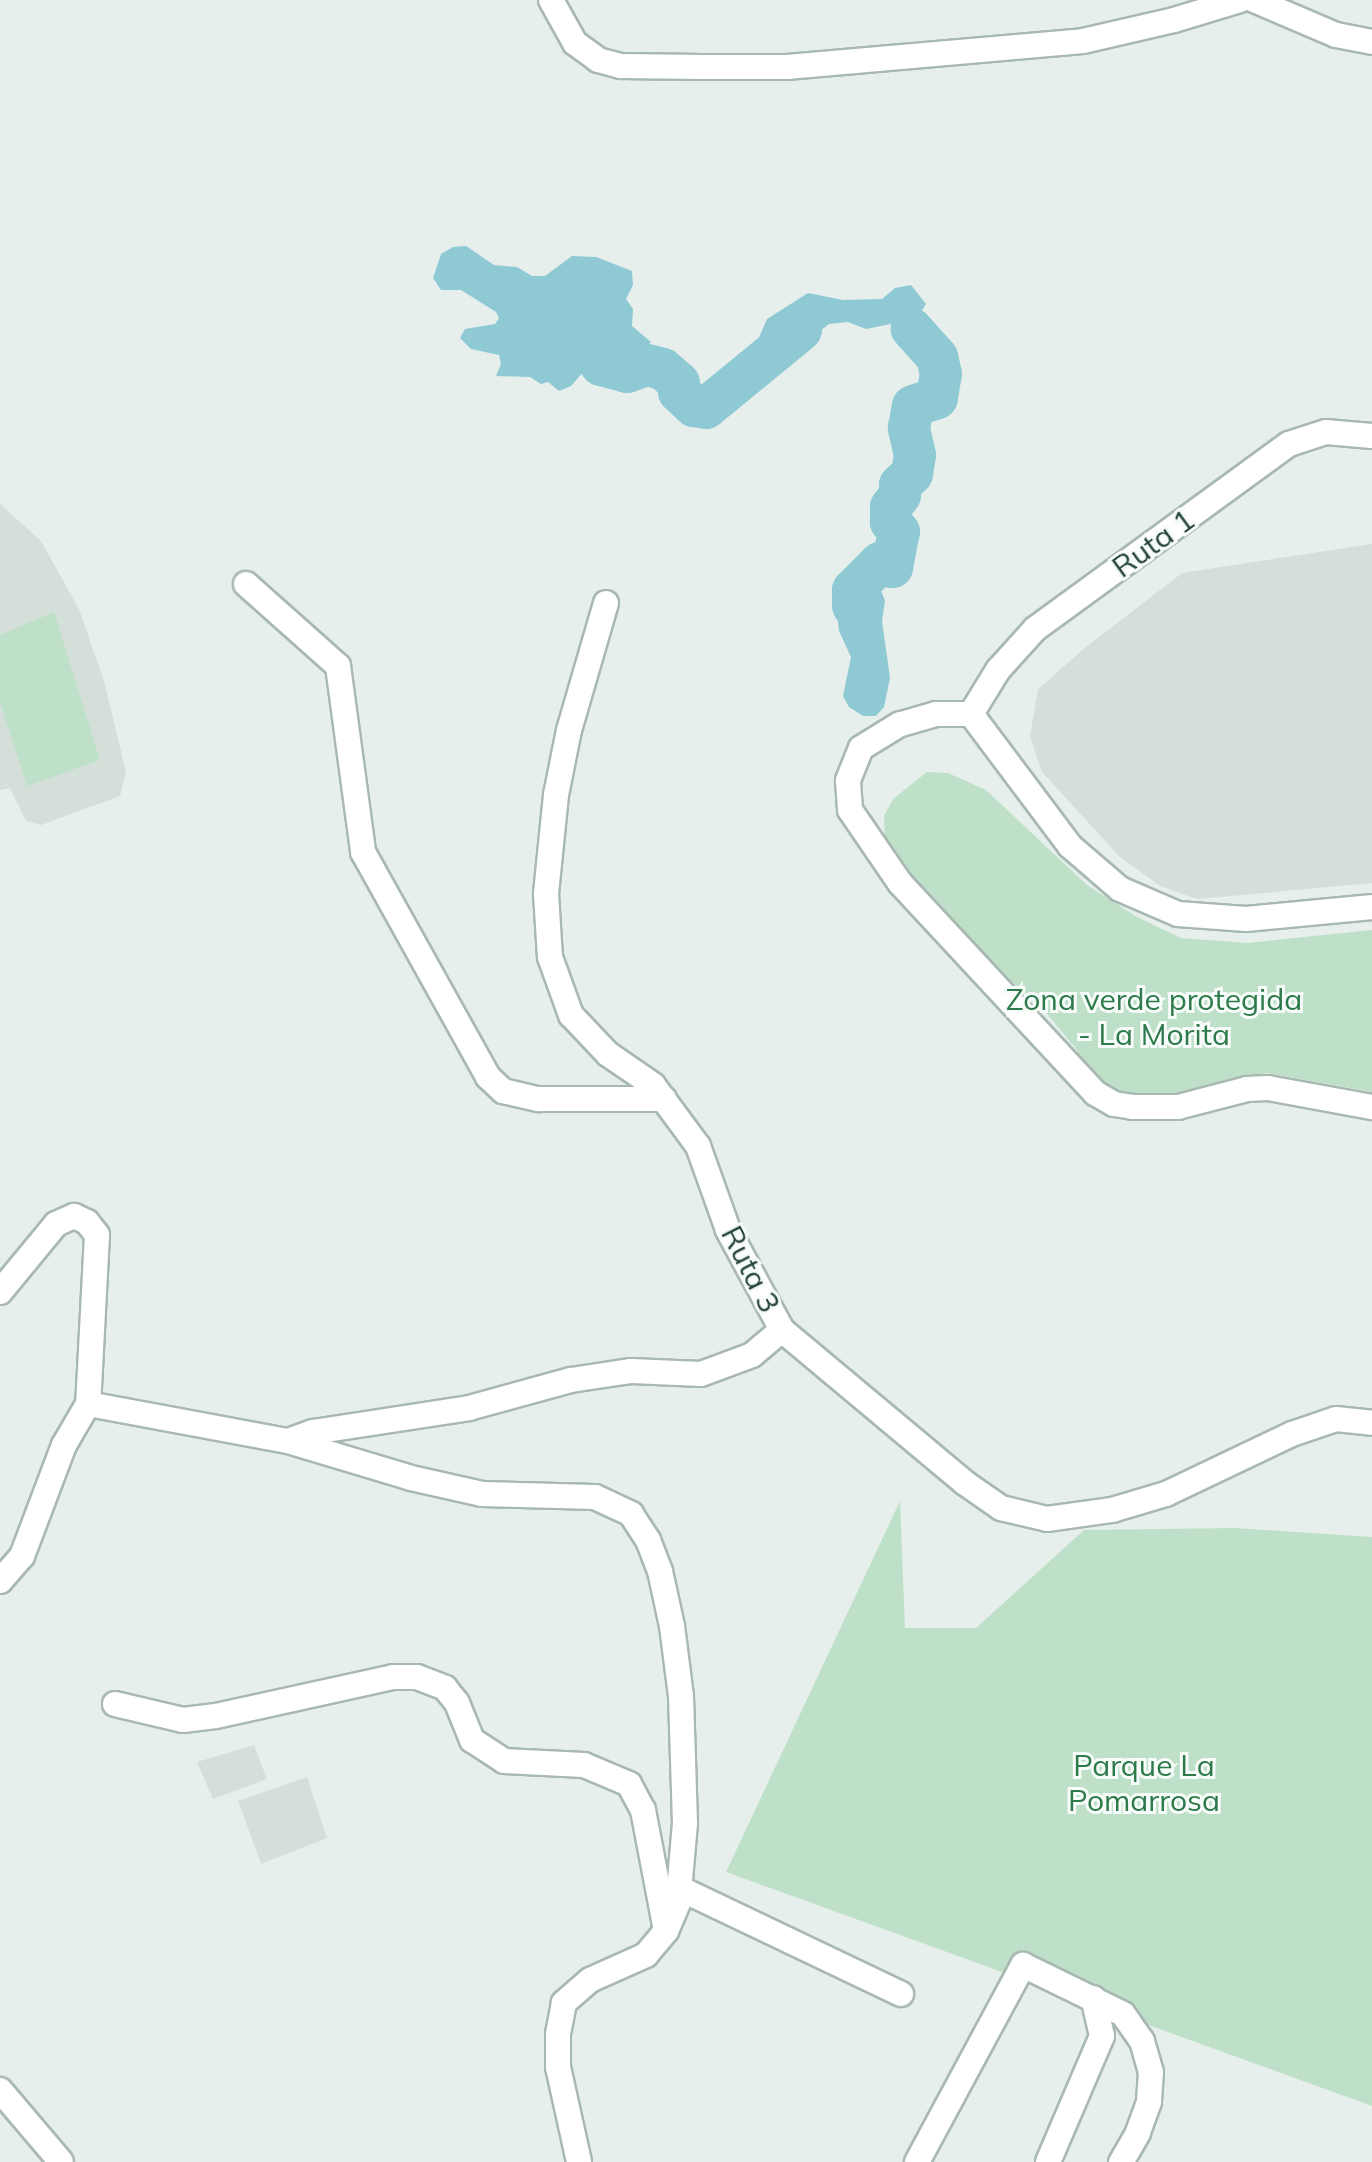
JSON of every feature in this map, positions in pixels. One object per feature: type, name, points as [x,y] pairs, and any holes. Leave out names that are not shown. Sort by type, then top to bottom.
[{"type":"street","points":[[551,0],[575,43],[598,60],[621,66],[703,67],[787,67],[1083,41],[1240,0]]},
{"type":"street","points":[[1254,0],[1336,35],[1372,42]]},
{"type":"street","name":"Ruta 1","points":[[971,714],[998,670],[1035,629],[1289,444],[1326,432],[1372,436]]},
{"type":"street","points":[[246,584],[338,666],[363,852],[488,1077],[503,1091],[539,1099],[664,1099]]},
{"type":"street","name":"Ruta 3","points":[[606,603],[569,730],[556,795],[546,894],[550,957],[571,1015],[608,1054],[653,1085],[698,1146],[728,1230],[782,1330],[965,1483],[1001,1508],[1047,1519],[1112,1510],[1166,1494],[1292,1434],[1336,1419],[1372,1423]]},
{"type":"street","points":[[1372,907],[1246,919],[1178,914],[1120,889],[1070,846],[971,714],[936,714],[900,724],[861,748],[848,781],[850,810],[900,883],[1095,1093],[1114,1104],[1178,1107],[1247,1089],[1268,1088],[1372,1107]]},
{"type":"street","points":[[0,1292],[56,1224],[74,1216],[87,1222],[97,1235],[88,1404],[64,1445],[22,1556],[0,1581]]},
{"type":"street","points":[[288,1441],[313,1432],[469,1408],[571,1380],[631,1371],[701,1374],[752,1355],[782,1330]]},
{"type":"street","points":[[88,1404],[288,1441],[411,1478],[482,1494],[595,1497],[631,1514],[648,1540],[660,1571],[681,1696],[685,1823],[678,1903],[666,1931],[646,1955],[590,1980],[564,2003],[558,2034],[558,2067],[579,2162]]},
{"type":"street","points":[[115,1704],[183,1720],[216,1716],[393,1677],[417,1677],[445,1688],[457,1703],[472,1740],[504,1761],[584,1765],[629,1784],[643,1810],[666,1931]]},
{"type":"street","points":[[679,1888],[901,1994]]},
{"type":"street","points":[[917,2162],[1023,1965],[1123,2014],[1142,2041],[1151,2072],[1149,2102],[1138,2133],[1121,2162]]},
{"type":"street","points":[[1048,2162],[1102,2036],[1093,1998]]},
{"type":"street","points":[[0,2090],[61,2162]]},
{"type":"shaded area","points":[[0,504],[41,541],[79,609],[104,681],[126,772],[120,796],[41,825],[26,821],[10,788],[0,790]]},
{"type":"shaded area","points":[[1372,544],[1372,883],[1197,899],[1160,886],[1119,856],[1042,772],[1030,736],[1038,689],[1086,647],[1182,573]]},
{"type":"shaded area","points":[[254,1745],[267,1779],[213,1799],[197,1762]]},
{"type":"shaded area","points":[[307,1777],[327,1838],[261,1864],[238,1801]]},
{"type":"green space","points":[[54,612],[100,760],[27,786],[0,702],[0,635]]},
{"type":"green space","name":"Zona verde protegida - La Morita","points":[[927,772],[948,773],[986,790],[1087,885],[1137,917],[1181,938],[1247,943],[1372,930],[1372,1092],[1267,1073],[1175,1098],[1122,1095],[1109,1087],[1089,1072],[1077,1050],[1043,1009],[988,960],[908,879],[885,844],[884,816],[893,799]]},
{"type":"green space","name":"Parque La Pomarrosa","points":[[900,1501],[905,1628],[976,1628],[1084,1530],[1234,1528],[1372,1537],[1372,2106],[726,1872]]},
{"type":"water","points":[[466,246],[494,265],[517,267],[532,276],[545,276],[572,256],[596,257],[632,271],[633,285],[626,299],[633,309],[632,326],[651,342],[644,349],[608,352],[591,363],[571,386],[559,391],[548,382],[541,384],[530,377],[496,376],[501,364],[499,355],[471,349],[460,338],[465,329],[495,324],[499,318],[496,312],[461,290],[441,290],[433,278],[441,254],[453,247]]},
{"type":"water","points":[[911,285],[926,304],[917,318],[919,324],[925,331],[945,338],[948,344],[948,370],[941,374],[933,373],[927,367],[926,354],[908,339],[900,322],[866,329],[848,322],[829,324],[775,365],[758,367],[758,340],[767,319],[808,293],[843,300],[882,299],[895,288]]},
{"type":"water","points":[[880,563],[892,567],[879,585],[885,601],[882,621],[890,678],[884,707],[876,716],[863,716],[849,707],[843,696],[851,657],[839,631],[835,599],[848,579]]},
{"type":"waterway","points":[[562,318],[586,340],[601,365],[627,372],[647,365],[663,369],[679,383],[679,392],[694,406],[706,408],[801,330]]},
{"type":"waterway","points":[[853,606],[853,590],[880,563],[892,567],[899,532],[891,522],[891,507],[900,495],[900,485],[912,474],[915,455],[909,428],[913,406],[937,398],[941,374],[937,357],[912,329]]}]
